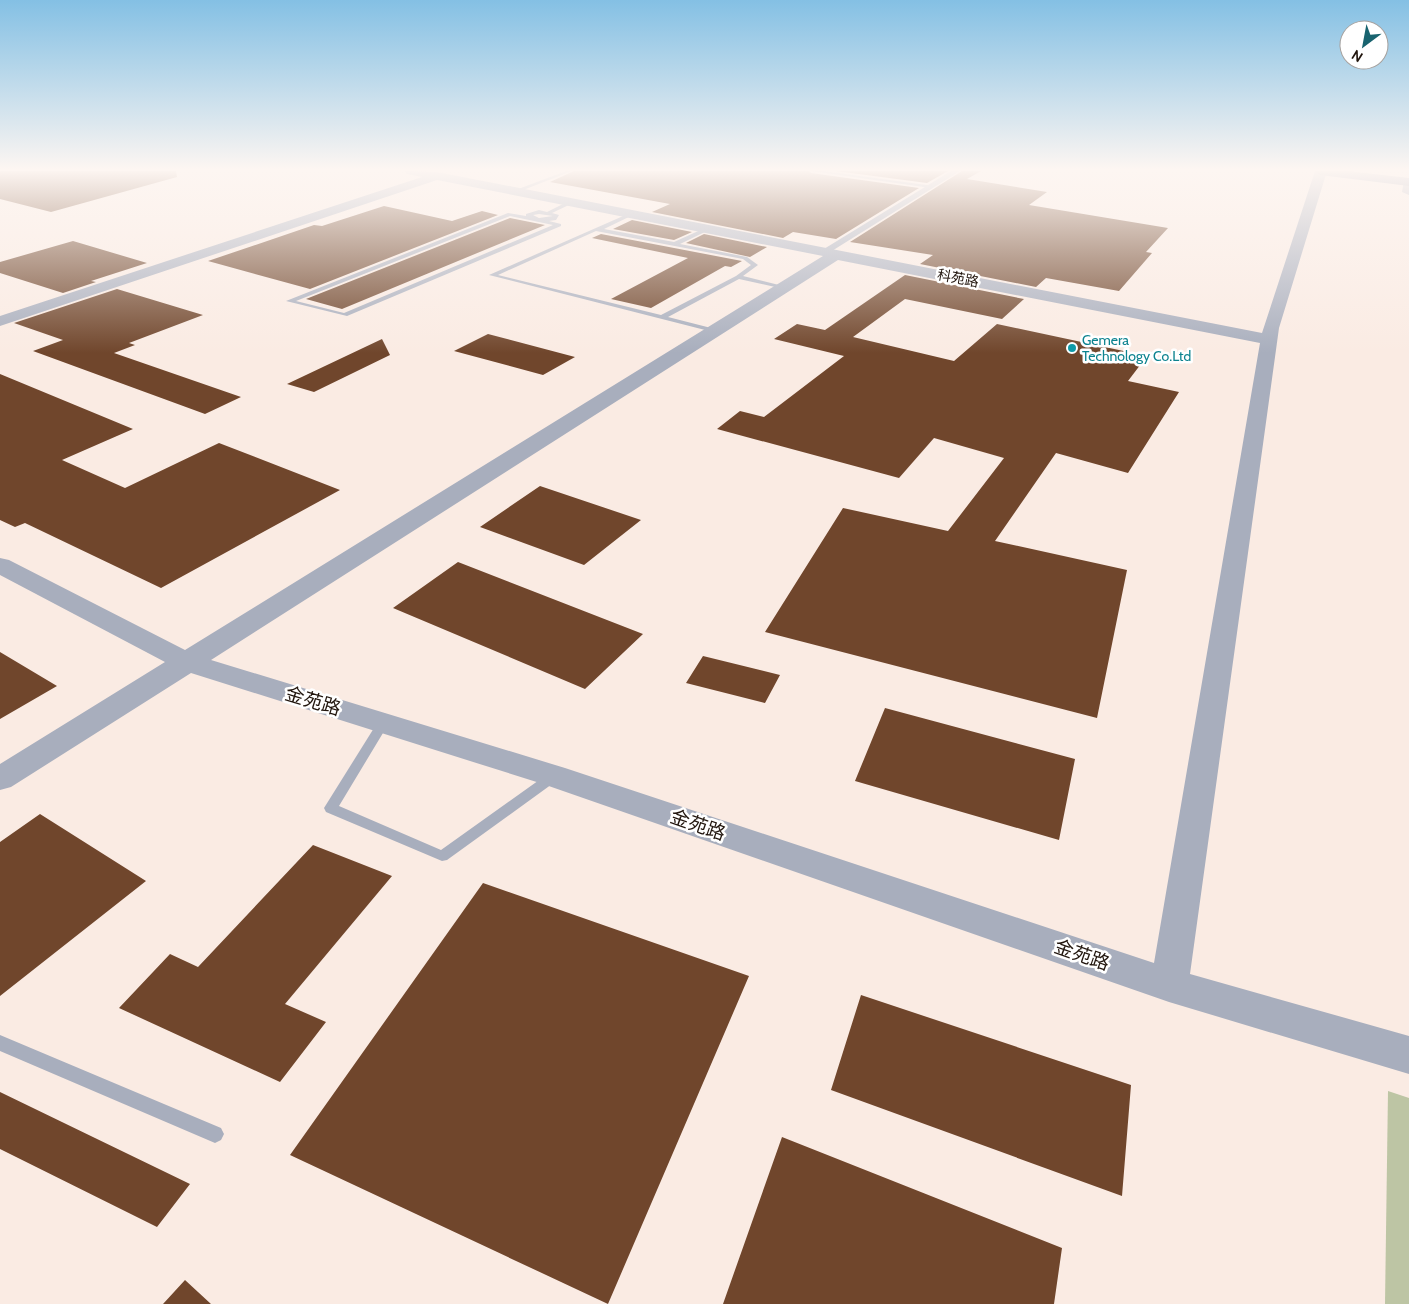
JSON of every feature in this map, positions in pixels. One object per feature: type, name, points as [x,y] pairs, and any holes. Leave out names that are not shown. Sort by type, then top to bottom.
[{"type":"street","points":[[0,321],[269,232]]},
{"type":"street","name":"科苑路","points":[[722,232],[1269,340]]},
{"type":"street","points":[[0,779],[784,287],[862,232]]},
{"type":"street","points":[[1168,985],[1271,328],[1301,232]]},
{"type":"street","name":"金苑路","points":[[0,565],[188,662],[554,776],[1168,985],[1409,1055]]},
{"type":"lane","points":[[465,232],[289,301],[345,315],[543,232]]},
{"type":"lane","points":[[590,232],[492,275],[713,330]]},
{"type":"lane","points":[[613,232],[745,258],[755,266],[661,318]]},
{"type":"lane","points":[[675,244],[701,232]]},
{"type":"lane","points":[[738,277],[784,287]]},
{"type":"lane","points":[[384,723],[331,808],[442,856],[554,776]]},
{"type":"lane","points":[[0,1043],[215,1134]]},
{"type":"green space","points":[[1388,1091],[1409,1098],[1409,1304],[1385,1304]]},
{"type":"building","points":[[294,232],[455,232],[310,289],[208,261]]},
{"type":"building","points":[[475,232],[528,232],[342,309],[306,299]]},
{"type":"building","points":[[629,232],[692,232],[674,240]]},
{"type":"building","points":[[752,232],[848,232],[836,239],[793,232],[783,238]]},
{"type":"building","points":[[866,232],[1164,232],[1146,252],[1152,253],[1119,291],[1046,278],[1036,287],[920,264],[933,255],[850,242]]},
{"type":"building","points":[[601,234],[742,261],[731,267],[725,266],[651,308],[611,299],[688,258],[592,238]]},
{"type":"building","points":[[704,234],[767,247],[750,257],[686,243]]},
{"type":"building","points":[[73,241],[147,263],[91,281],[96,282],[63,293],[0,273],[0,262]]},
{"type":"building","points":[[905,275],[1024,299],[1002,319],[905,299],[853,337],[954,361],[997,324],[1147,356],[1128,381],[1179,392],[1128,473],[1056,453],[995,541],[1127,570],[1097,718],[765,632],[843,508],[948,531],[1004,458],[934,438],[899,478],[717,429],[740,411],[764,417],[844,356],[774,339],[797,324],[825,330]]},
{"type":"building","points":[[117,289],[203,315],[129,343],[135,345],[114,353],[241,397],[205,414],[33,351],[63,340],[14,323]]},
{"type":"building","points":[[488,334],[575,357],[543,375],[454,351]]},
{"type":"building","points":[[382,339],[390,355],[314,392],[287,384]]},
{"type":"building","points":[[0,374],[133,429],[62,460],[125,488],[219,443],[340,490],[161,588],[25,523],[15,527],[0,520]]},
{"type":"building","points":[[540,486],[641,520],[584,565],[480,527]]},
{"type":"building","points":[[458,562],[643,634],[585,689],[393,608]]},
{"type":"building","points":[[0,652],[57,686],[0,719]]},
{"type":"building","points":[[703,656],[780,675],[765,703],[686,683]]},
{"type":"building","points":[[885,708],[1075,759],[1059,840],[855,781]]},
{"type":"building","points":[[40,814],[146,881],[0,996],[0,842]]},
{"type":"building","points":[[313,845],[392,876],[285,1004],[326,1022],[280,1082],[119,1008],[170,954],[198,967]]},
{"type":"building","points":[[483,883],[749,976],[608,1304],[290,1155]]},
{"type":"building","points":[[861,995],[1131,1085],[1122,1196],[831,1090]]},
{"type":"building","points":[[0,1092],[190,1184],[157,1227],[0,1149]]},
{"type":"building","points":[[782,1137],[1062,1248],[1054,1304],[723,1304]]},
{"type":"building","points":[[185,1280],[211,1304],[163,1304]]},
{"type":"place","name":"Gemera Technology Co.Ltd","points":[[1072,348]]}]
